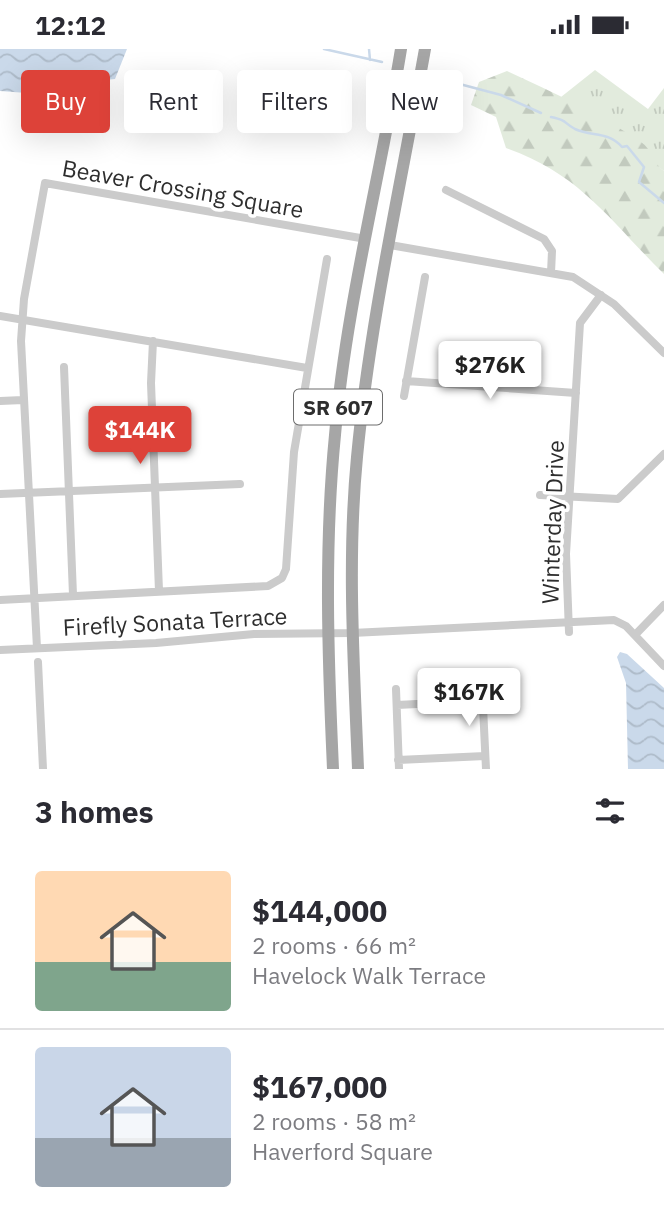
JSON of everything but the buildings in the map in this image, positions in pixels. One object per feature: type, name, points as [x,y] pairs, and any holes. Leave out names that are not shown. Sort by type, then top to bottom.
[{"type":"main road","name":"SR 607","points":[[333,769],[327,633],[335,433],[366,239],[401,49]]},
{"type":"main road","name":"SR 607","points":[[358,769],[352,633],[357,459],[371,349],[425,49]]},
{"type":"street","name":"Beaver Crossing Square","points":[[22,319],[45,183],[366,239]]},
{"type":"street","points":[[446,190],[544,239],[552,251],[551,272]]},
{"type":"street","points":[[390,245],[573,277],[601,295],[664,353]]},
{"type":"street","points":[[0,600],[268,586],[282,578],[287,559],[294,452],[327,259]]},
{"type":"street","points":[[404,396],[425,277]]},
{"type":"street","name":"Winterday Drive","points":[[569,632],[566,554],[580,323],[601,295]]},
{"type":"street","points":[[0,316],[307,368]]},
{"type":"street","points":[[22,319],[27,492],[37,648]]},
{"type":"street","points":[[153,341],[150,383],[159,591]]},
{"type":"street","points":[[64,367],[73,595]]},
{"type":"street","points":[[406,381],[576,393]]},
{"type":"street","points":[[0,401],[23,400]]},
{"type":"street","points":[[540,495],[618,499],[664,454]]},
{"type":"street","points":[[0,493],[240,484]]},
{"type":"street","points":[[664,605],[635,635],[664,666]]},
{"type":"street","name":"Firefly Sonata Terrace","points":[[0,650],[254,634],[352,633],[614,620],[626,625],[635,635]]},
{"type":"street","points":[[38,662],[43,769]]},
{"type":"street","points":[[482,686],[486,769]]},
{"type":"street","points":[[396,689],[399,764],[485,756]]},
{"type":"street","points":[[397,705],[497,700]]},
{"type":"green space","points":[[595,70],[648,109],[664,88],[664,171],[561,97]]},
{"type":"green space","points":[[507,71],[593,113],[648,149],[657,165],[664,171],[664,274],[575,186],[555,171],[506,148],[496,117],[471,105],[479,82]]},
{"type":"water","points":[[0,49],[127,49],[115,79],[110,80],[110,70],[21,70],[21,93],[0,91]]},
{"type":"water","points":[[620,652],[627,654],[664,688],[664,769],[628,769],[626,683],[617,657]]},
{"type":"waterway","points":[[324,49],[382,62]]},
{"type":"waterway","points":[[369,49],[370,60]]},
{"type":"waterway","points":[[463,85],[501,95],[541,113]]},
{"type":"waterway","points":[[551,117],[575,129],[605,136],[622,147],[627,146],[644,167],[639,182],[664,203]]}]
